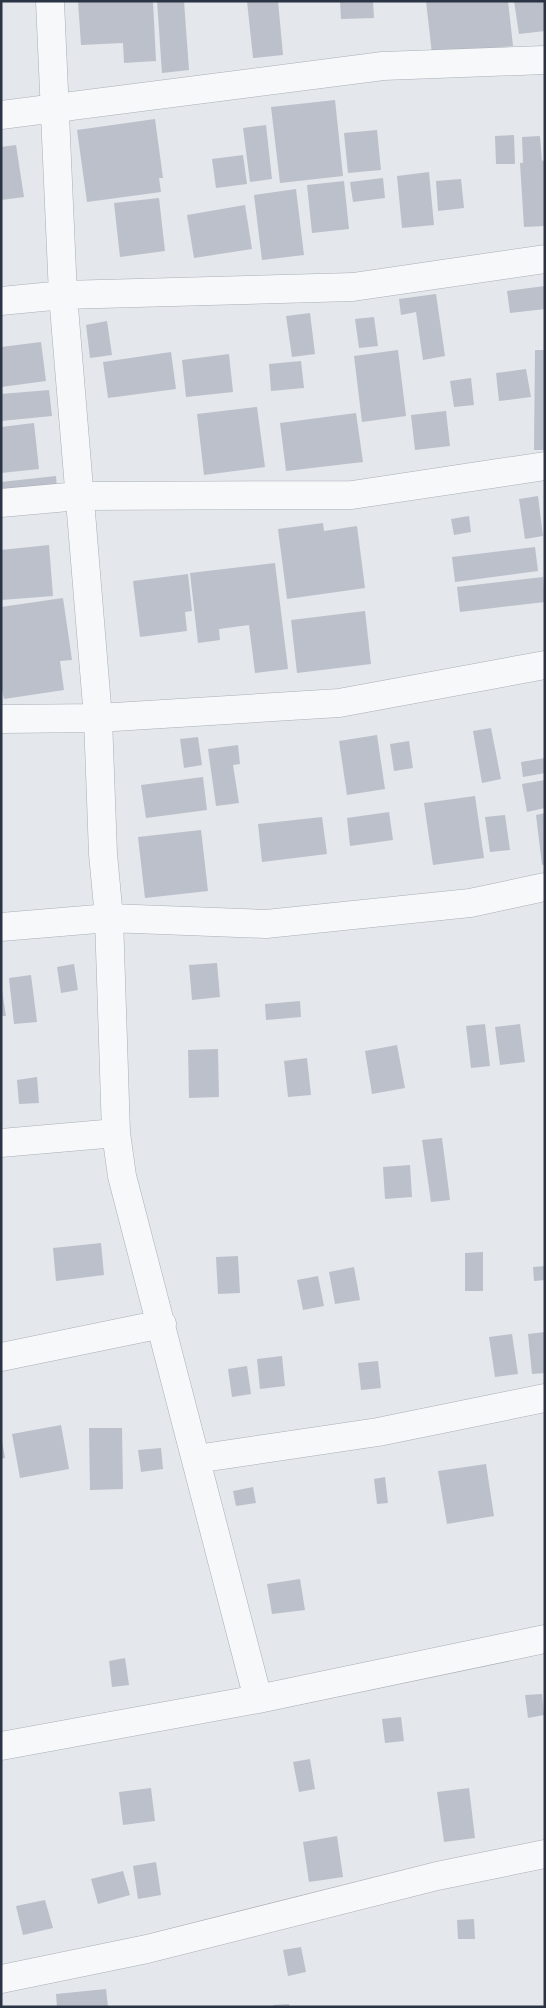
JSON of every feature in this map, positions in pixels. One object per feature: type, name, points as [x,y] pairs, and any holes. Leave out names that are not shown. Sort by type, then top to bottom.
[{"type":"street","points":[[50,1],[63,295],[98,718],[103,854],[109,918],[116,1133],[122,1176],[258,1699]]},
{"type":"street","points":[[1,115],[383,66],[545,60]]},
{"type":"street","points":[[1,301],[63,295],[353,287],[545,259]]},
{"type":"street","points":[[1,503],[79,496],[352,495],[545,466]]},
{"type":"street","points":[[1,719],[98,718],[339,703],[545,665]]},
{"type":"street","points":[[1,927],[109,918],[266,924],[470,903],[545,887]]},
{"type":"street","points":[[1,1143],[116,1133]]},
{"type":"street","points":[[1,1357],[162,1324]]},
{"type":"street","points":[[196,1459],[378,1432],[545,1398]]},
{"type":"street","points":[[1,1746],[258,1699],[545,1639]]},
{"type":"street","points":[[1,1979],[147,1949],[437,1876],[545,1854]]},
{"type":"building","points":[[78,1],[153,1],[156,61],[124,63],[123,43],[81,45]]},
{"type":"building","points":[[157,1],[184,1],[189,70],[162,73]]},
{"type":"building","points":[[247,1],[278,1],[283,55],[253,58]]},
{"type":"building","points":[[340,1],[373,1],[374,18],[341,19]]},
{"type":"building","points":[[426,1],[508,1],[513,46],[432,54]]},
{"type":"building","points":[[514,1],[545,1],[545,31],[519,34]]},
{"type":"building","points":[[335,100],[343,176],[280,183],[271,107]]},
{"type":"building","points":[[155,119],[163,178],[159,178],[161,192],[87,202],[77,130]]},
{"type":"building","points":[[266,125],[272,179],[250,182],[243,128]]},
{"type":"building","points":[[377,130],[381,170],[348,173],[344,133]]},
{"type":"building","points":[[514,135],[515,164],[496,164],[495,136]]},
{"type":"building","points":[[540,136],[542,161],[545,160],[545,226],[524,227],[520,163],[523,163],[522,137]]},
{"type":"building","points":[[16,145],[24,197],[1,200],[1,147]]},
{"type":"building","points":[[243,155],[247,184],[216,188],[212,159]]},
{"type":"building","points":[[429,172],[434,225],[402,228],[397,176]]},
{"type":"building","points":[[383,178],[385,198],[353,202],[350,182]]},
{"type":"building","points":[[461,179],[464,208],[438,211],[436,181]]},
{"type":"building","points":[[344,181],[349,229],[312,233],[307,185]]},
{"type":"building","points":[[296,189],[304,255],[262,260],[254,195]]},
{"type":"building","points":[[159,198],[165,251],[120,257],[114,203]]},
{"type":"building","points":[[245,205],[252,249],[194,258],[187,215]]},
{"type":"building","points":[[545,286],[545,309],[510,313],[507,291]]},
{"type":"building","points":[[436,294],[445,356],[423,360],[416,312],[401,315],[399,299]]},
{"type":"building","points":[[310,313],[315,354],[292,357],[286,316]]},
{"type":"building","points":[[374,317],[378,346],[359,348],[355,319]]},
{"type":"building","points":[[107,321],[112,355],[90,358],[86,325]]},
{"type":"building","points":[[41,342],[46,381],[1,387],[1,347]]},
{"type":"building","points":[[398,350],[406,416],[362,422],[354,356]]},
{"type":"building","points":[[535,350],[545,350],[545,450],[534,450]]},
{"type":"building","points":[[171,352],[176,389],[108,398],[103,362]]},
{"type":"building","points":[[229,354],[233,392],[186,397],[182,360]]},
{"type":"building","points":[[301,361],[304,388],[271,391],[269,364]]},
{"type":"building","points":[[526,369],[531,397],[499,401],[496,373]]},
{"type":"building","points":[[471,378],[474,405],[454,407],[450,381]]},
{"type":"building","points":[[49,390],[52,416],[1,421],[1,394]]},
{"type":"building","points":[[257,407],[265,467],[204,475],[197,414]]},
{"type":"building","points":[[446,411],[450,446],[415,450],[411,415]]},
{"type":"building","points":[[356,413],[363,462],[286,471],[280,423]]},
{"type":"building","points":[[34,423],[39,469],[1,473],[1,427]]},
{"type":"building","points":[[56,476],[58,500],[1,506],[1,482]]},
{"type":"building","points":[[538,496],[543,536],[525,539],[519,499]]},
{"type":"building","points":[[469,516],[471,532],[454,535],[451,519]]},
{"type":"building","points":[[323,523],[324,531],[357,526],[365,588],[287,599],[278,529]]},
{"type":"building","points":[[49,545],[53,596],[1,600],[1,550]]},
{"type":"building","points":[[535,547],[538,571],[455,582],[452,557]]},
{"type":"building","points":[[275,563],[288,669],[255,673],[249,625],[219,629],[220,640],[198,643],[190,573]]},
{"type":"building","points":[[188,574],[192,611],[185,612],[187,631],[140,637],[133,581]]},
{"type":"building","points":[[543,577],[545,602],[460,612],[457,587]]},
{"type":"building","points":[[63,598],[72,660],[60,661],[64,690],[4,699],[1,684],[1,607]]},
{"type":"building","points":[[365,611],[371,664],[297,673],[291,620]]},
{"type":"building","points":[[491,728],[501,779],[482,783],[473,731]]},
{"type":"building","points":[[377,735],[385,789],[347,795],[339,741]]},
{"type":"building","points":[[198,737],[202,765],[184,768],[180,739]]},
{"type":"building","points":[[409,741],[413,768],[394,771],[390,744]]},
{"type":"building","points":[[238,745],[240,764],[233,765],[239,803],[216,806],[208,749]]},
{"type":"building","points":[[545,758],[545,773],[523,777],[521,762]]},
{"type":"building","points":[[203,777],[207,810],[146,818],[141,785]]},
{"type":"building","points":[[545,780],[545,808],[527,812],[522,784]]},
{"type":"building","points":[[475,796],[484,858],[433,865],[424,803]]},
{"type":"building","points":[[389,812],[393,840],[350,846],[347,818]]},
{"type":"building","points":[[545,813],[545,864],[542,865],[536,815]]},
{"type":"building","points":[[505,815],[510,850],[490,852],[485,817]]},
{"type":"building","points":[[322,817],[327,854],[262,862],[258,824]]},
{"type":"building","points":[[201,830],[208,891],[145,898],[138,837]]},
{"type":"building","points":[[217,963],[220,997],[192,1000],[189,965]]},
{"type":"building","points":[[74,964],[78,990],[61,993],[57,967]]},
{"type":"building","points":[[31,975],[37,1022],[14,1024],[9,978]]},
{"type":"building","points":[[1,984],[6,1016],[1,1016]]},
{"type":"building","points":[[300,1001],[301,1017],[266,1020],[265,1004]]},
{"type":"building","points":[[485,1024],[490,1066],[471,1068],[466,1026]]},
{"type":"building","points":[[520,1024],[525,1062],[500,1065],[495,1027]]},
{"type":"building","points":[[397,1045],[405,1088],[372,1094],[365,1051]]},
{"type":"building","points":[[218,1049],[219,1097],[189,1098],[188,1050]]},
{"type":"building","points":[[307,1058],[311,1095],[288,1097],[284,1061]]},
{"type":"building","points":[[37,1077],[39,1103],[19,1104],[17,1080]]},
{"type":"building","points":[[442,1138],[450,1200],[431,1202],[422,1140]]},
{"type":"building","points":[[410,1165],[412,1197],[385,1199],[383,1167]]},
{"type":"building","points":[[101,1243],[104,1275],[56,1281],[53,1248]]},
{"type":"building","points":[[483,1252],[483,1291],[465,1291],[465,1253]]},
{"type":"building","points":[[238,1256],[240,1293],[218,1294],[216,1257]]},
{"type":"building","points":[[545,1266],[545,1280],[534,1281],[533,1267]]},
{"type":"building","points":[[354,1267],[360,1300],[335,1304],[329,1272]]},
{"type":"building","points":[[318,1276],[324,1306],[303,1310],[297,1280]]},
{"type":"building","points":[[545,1332],[545,1373],[532,1374],[528,1334]]},
{"type":"building","points":[[512,1334],[518,1374],[495,1377],[489,1337]]},
{"type":"building","points":[[282,1356],[285,1386],[260,1389],[257,1359]]},
{"type":"building","points":[[378,1361],[381,1388],[361,1390],[358,1363]]},
{"type":"building","points":[[247,1366],[251,1394],[232,1397],[228,1369]]},
{"type":"building","points":[[61,1425],[69,1469],[20,1478],[12,1434]]},
{"type":"building","points":[[89,1428],[122,1428],[123,1489],[90,1490]]},
{"type":"building","points":[[1,1442],[5,1458],[1,1459]]},
{"type":"building","points":[[161,1448],[163,1469],[141,1472],[138,1450]]},
{"type":"building","points":[[486,1464],[494,1516],[447,1524],[438,1471]]},
{"type":"building","points":[[385,1477],[388,1503],[377,1504],[374,1479]]},
{"type":"building","points":[[253,1487],[256,1503],[236,1506],[233,1491]]},
{"type":"building","points":[[300,1579],[305,1610],[272,1614],[267,1584]]},
{"type":"building","points":[[125,1658],[129,1685],[112,1687],[109,1661]]},
{"type":"building","points":[[542,1694],[544,1715],[528,1718],[525,1695]]},
{"type":"building","points":[[401,1717],[404,1741],[385,1743],[382,1719]]},
{"type":"building","points":[[310,1759],[315,1789],[299,1792],[293,1762]]},
{"type":"building","points":[[151,1788],[155,1821],[123,1825],[119,1792]]},
{"type":"building","points":[[469,1788],[475,1838],[444,1842],[437,1792]]},
{"type":"building","points":[[337,1836],[343,1877],[309,1882],[303,1842]]},
{"type":"building","points":[[156,1862],[161,1895],[138,1899],[133,1866]]},
{"type":"building","points":[[123,1871],[130,1895],[98,1904],[91,1879]]},
{"type":"building","points":[[45,1900],[53,1928],[23,1935],[16,1906]]},
{"type":"building","points":[[474,1919],[475,1939],[458,1939],[457,1920]]},
{"type":"building","points":[[301,1947],[306,1972],[288,1976],[283,1950]]},
{"type":"building","points":[[106,1989],[108,2007],[57,2007],[56,1994]]},
{"type":"building","points":[[289,2004],[290,2007],[273,2007],[273,2005]]}]
